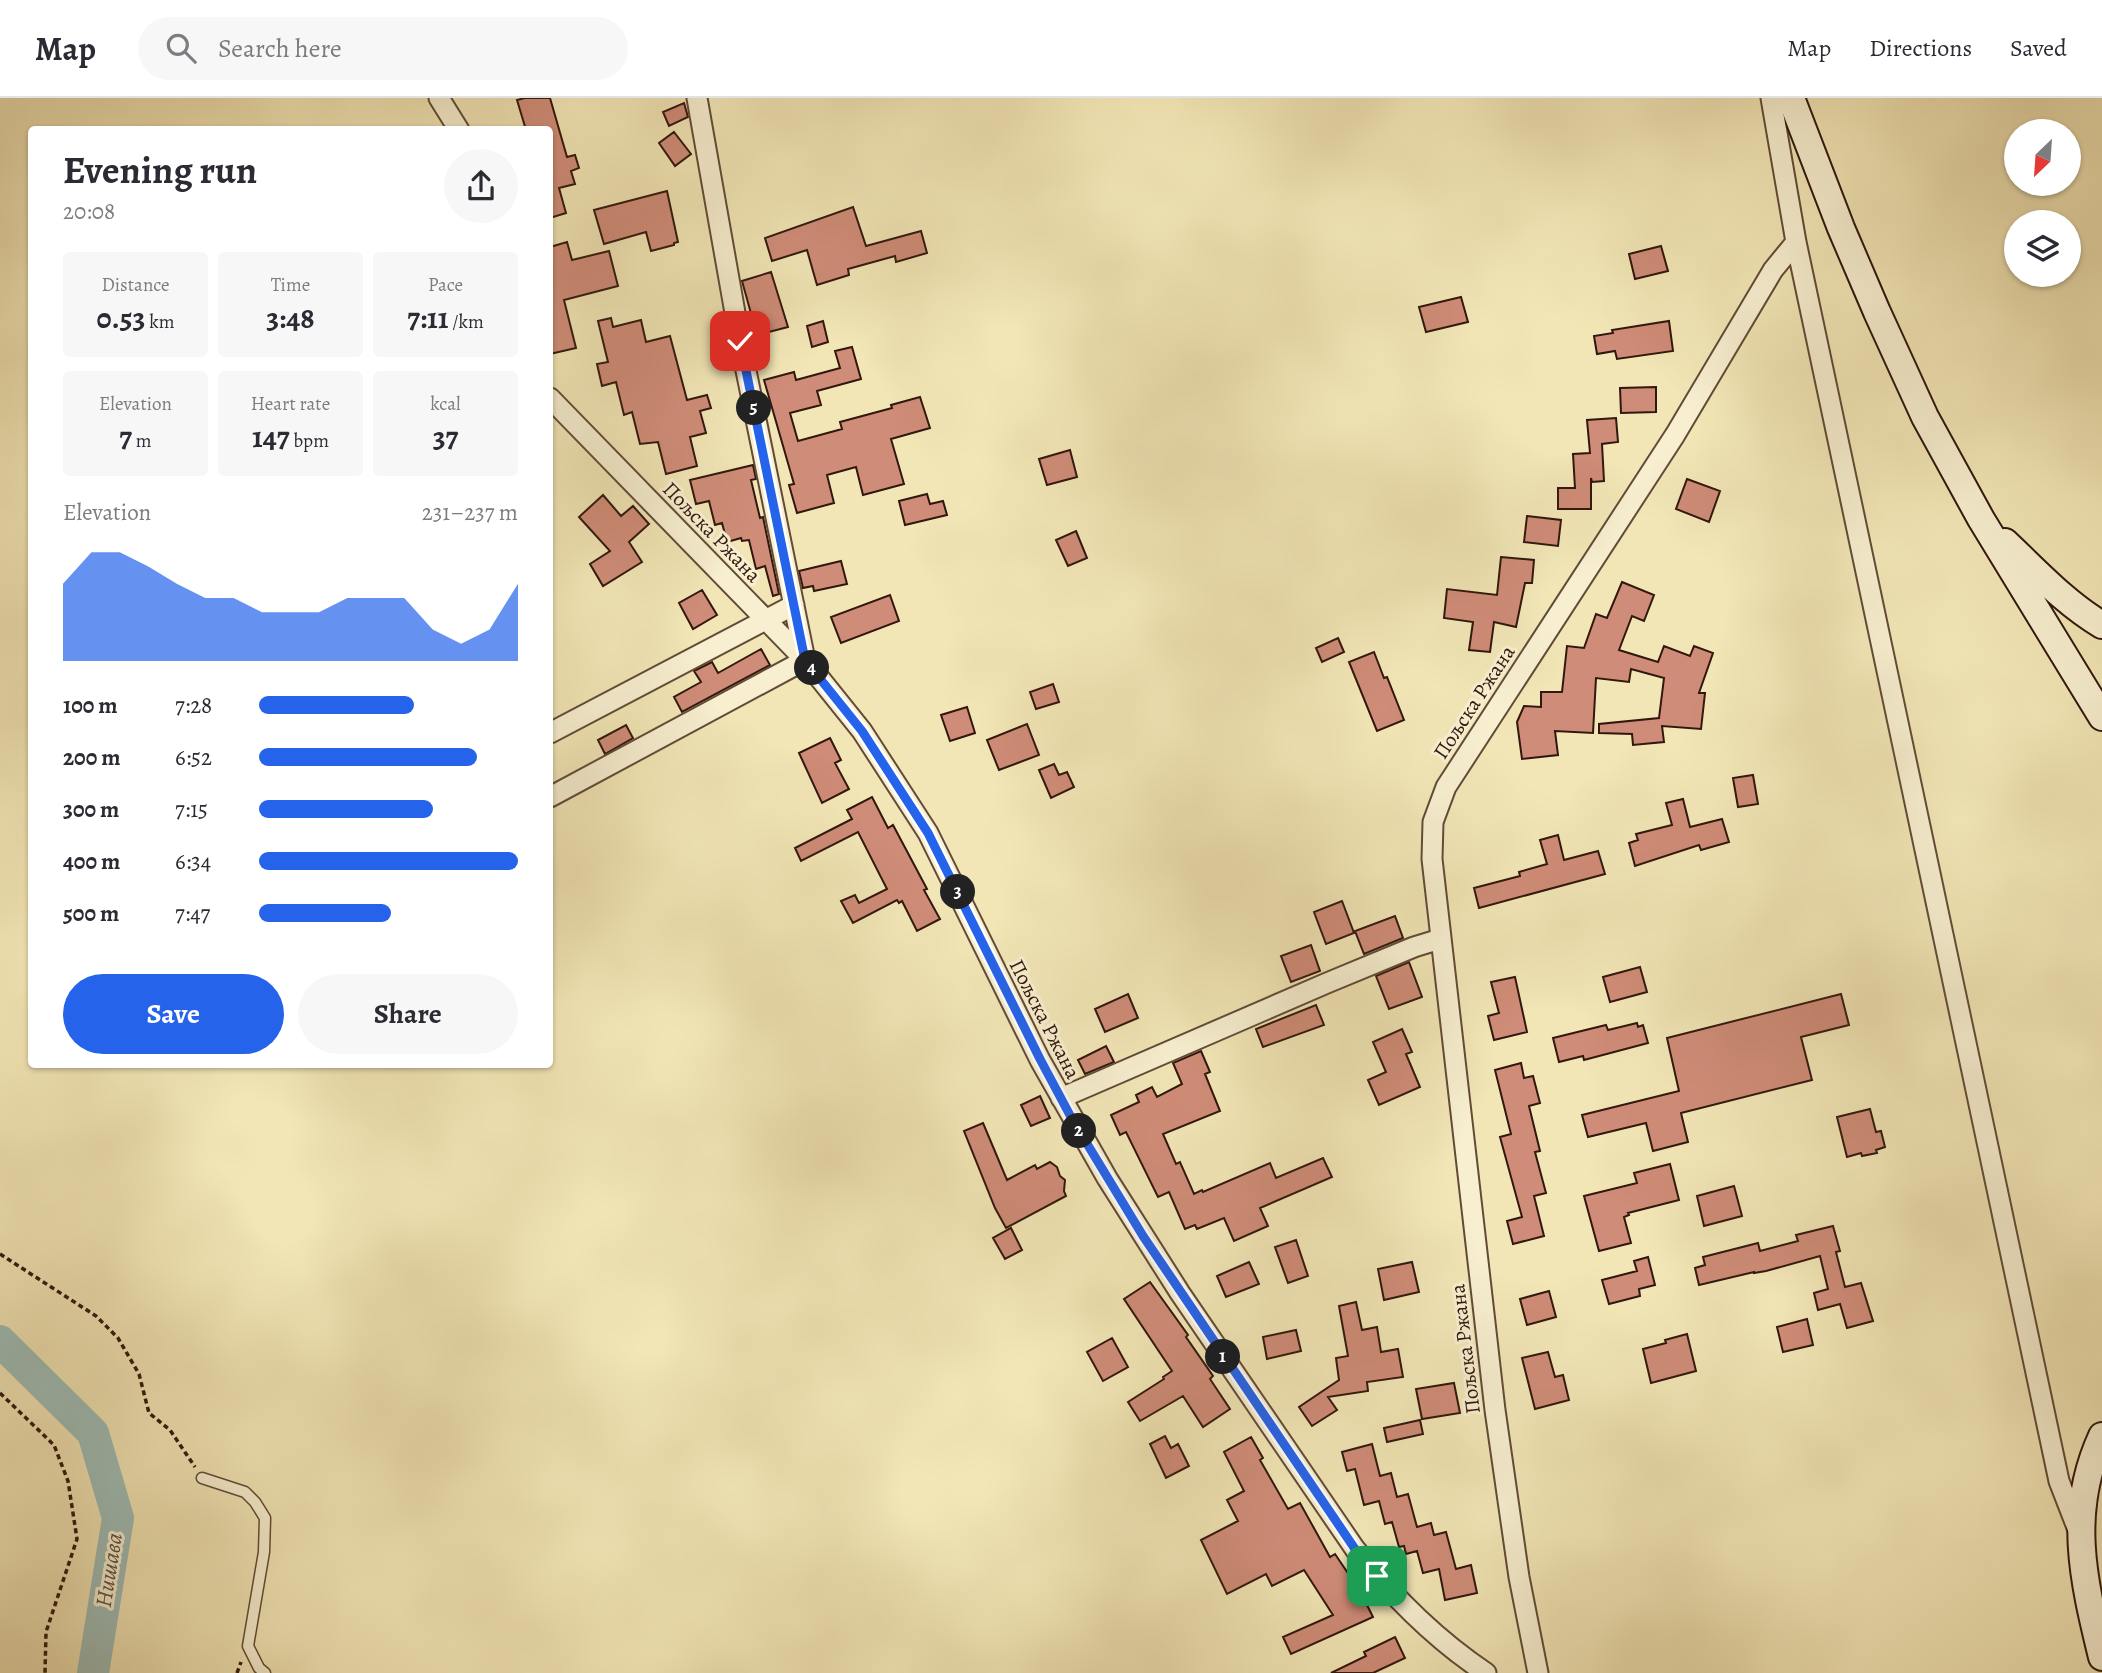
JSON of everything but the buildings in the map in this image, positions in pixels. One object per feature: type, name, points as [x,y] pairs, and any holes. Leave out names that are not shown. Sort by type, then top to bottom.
[{"type":"main road","points":[[1791,98],[1877,312],[1926,417],[1981,519],[2102,717]]},
{"type":"main road","points":[[1981,519],[2052,587],[2084,614],[2102,625]]},
{"type":"main road","points":[[2102,1436],[2085,1480],[2081,1537],[2087,1595],[2102,1657]]},
{"type":"street","points":[[439,98],[456,126]]},
{"type":"street","points":[[553,795],[805,660],[740,341],[697,98]]},
{"type":"street","points":[[1771,98],[1796,242],[2059,1481],[2081,1537]]},
{"type":"street","name":"Пољска Ржана","points":[[1538,1673],[1519,1577],[1495,1410],[1440,939],[1431,842],[1433,822],[1446,787],[1675,435],[1773,270],[1796,242]]},
{"type":"street","name":"Пољска Ржана","points":[[553,401],[805,660],[862,731],[928,833],[946,866],[1009,999],[1061,1098],[1107,1178],[1180,1293],[1355,1549],[1418,1619],[1486,1673]]},
{"type":"street","points":[[553,731],[794,605]]},
{"type":"street","points":[[1061,1098],[1327,983],[1440,939]]},
{"type":"lane","points":[[202,1478],[245,1492],[265,1518],[264,1552],[248,1646],[265,1673]]},
{"type":"path","points":[[0,1254],[96,1316],[118,1338],[139,1374],[149,1413],[170,1430],[202,1478]]},
{"type":"path","points":[[0,1393],[54,1445],[68,1481],[77,1539],[46,1632],[45,1673]]},
{"type":"waterway","name":"Нишава","points":[[0,1341],[93,1433],[118,1518],[93,1673]]},
{"type":"route","points":[[740,341],[805,660],[862,731],[928,833],[1009,999],[1072,1119],[1143,1236],[1355,1549],[1377,1576]]}]
